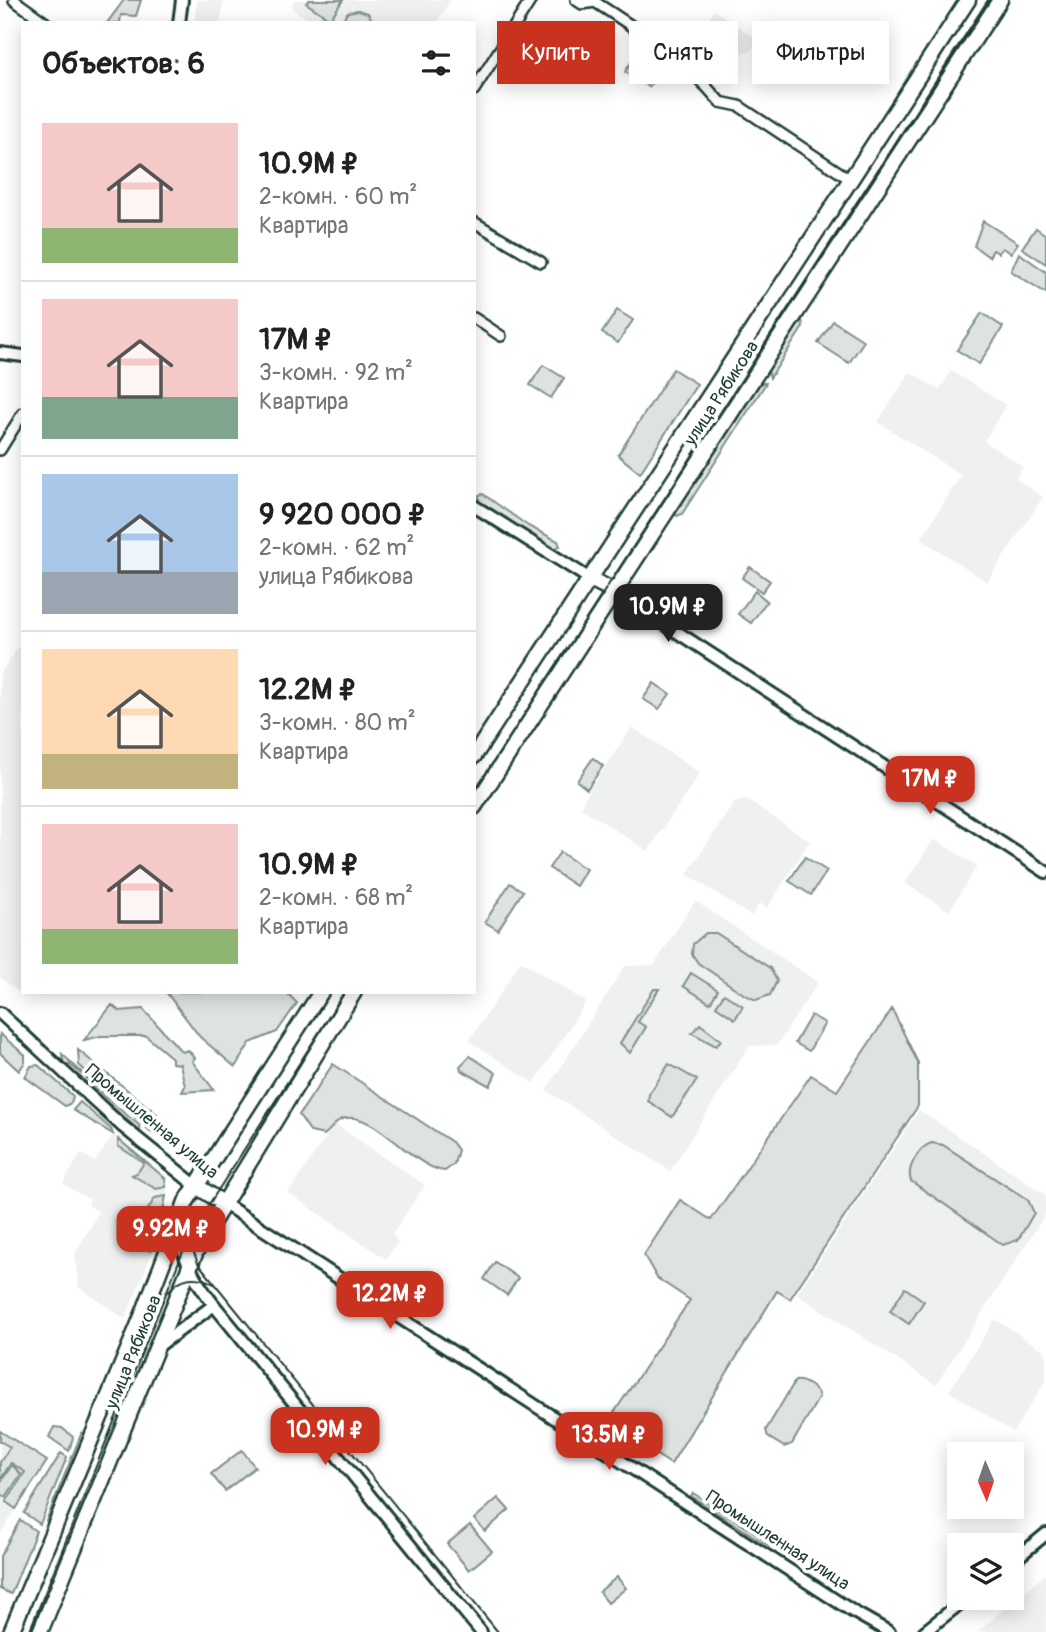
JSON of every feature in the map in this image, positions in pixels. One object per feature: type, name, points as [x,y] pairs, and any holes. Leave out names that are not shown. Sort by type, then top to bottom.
[{"type":"main road","name":"улица Рябикова","points":[[476,753],[968,0]]},
{"type":"main road","name":"улица Рябикова","points":[[476,804],[1000,0]]},
{"type":"main road","points":[[590,579],[614,591]]},
{"type":"main road","name":"улица Рябикова","points":[[11,1632],[140,1322],[181,1213],[195,1185],[320,994]]},
{"type":"main road","name":"улица Рябикова","points":[[40,1632],[188,1266],[223,1203],[353,994]]},
{"type":"main road","name":"Промышленная улица","points":[[195,1185],[223,1203]]},
{"type":"street","points":[[14,0],[43,21]]},
{"type":"street","points":[[179,21],[182,0]]},
{"type":"street","points":[[476,87],[531,0]]},
{"type":"street","points":[[576,0],[582,4],[595,2],[650,38],[704,81],[720,102],[739,106],[851,180]]},
{"type":"street","points":[[476,223],[541,262]]},
{"type":"street","points":[[476,319],[501,336]]},
{"type":"street","points":[[0,353],[21,356]]},
{"type":"street","points":[[0,450],[21,416]]},
{"type":"street","points":[[476,507],[590,579]]},
{"type":"street","points":[[614,591],[1046,872]]},
{"type":"street","name":"Промышленная улица","points":[[0,1013],[122,1126],[195,1185]]},
{"type":"street","name":"Промышленная улица","points":[[223,1203],[852,1611],[890,1632]]},
{"type":"street","points":[[181,1213],[181,1245],[188,1266],[214,1305],[481,1632]]},
{"type":"street","points":[[155,1349],[214,1305]]},
{"type":"street","points":[[1024,1552],[1046,1534]]},
{"type":"street","points":[[924,1632],[952,1610]]},
{"type":"street","points":[[0,1627],[5,1632]]},
{"type":"shaded area","points":[[124,0],[141,0],[136,16],[121,15],[120,21],[108,21]]},
{"type":"shaded area","points":[[197,0],[224,0],[220,21],[194,21]]},
{"type":"shaded area","points":[[294,0],[451,0],[437,21],[310,21],[292,9]]},
{"type":"shaded area","points":[[309,0],[343,0],[330,19],[306,3]]},
{"type":"shaded area","points":[[358,10],[368,13],[373,21],[341,21],[348,12]]},
{"type":"shaded area","points":[[714,10],[730,21],[707,21]]},
{"type":"shaded area","points":[[738,26],[752,36],[752,49],[749,53],[745,51],[739,55]]},
{"type":"shaded area","points":[[983,221],[1018,243],[1011,253],[1002,248],[998,253],[993,250],[989,257],[974,246]]},
{"type":"shaded area","points":[[1036,228],[1046,235],[1046,264],[1022,248]]},
{"type":"shaded area","points":[[1019,253],[1046,272],[1046,293],[1011,271]]},
{"type":"shaded area","points":[[617,310],[633,320],[618,343],[602,333]]},
{"type":"shaded area","points":[[982,313],[1003,327],[979,364],[957,350]]},
{"type":"shaded area","points":[[802,319],[803,327],[770,378],[768,370]]},
{"type":"shaded area","points":[[833,321],[864,341],[849,363],[818,343]]},
{"type":"shaded area","points":[[543,365],[564,378],[551,398],[530,385]]},
{"type":"shaded area","points":[[673,369],[697,384],[640,473],[618,455]]},
{"type":"shaded area","points":[[951,371],[1006,405],[984,441],[1023,467],[1016,479],[1043,497],[987,582],[921,539],[961,475],[878,422],[910,372],[939,390]]},
{"type":"shaded area","points":[[760,383],[766,383],[682,514],[677,516],[675,514]]},
{"type":"shaded area","points":[[483,494],[528,526],[558,541],[560,546],[551,550],[479,504],[479,495]]},
{"type":"shaded area","points":[[750,567],[770,581],[762,592],[742,578]]},
{"type":"shaded area","points":[[755,591],[767,601],[751,623],[738,614]]},
{"type":"shaded area","points":[[21,643],[19,992],[0,978],[0,674]]},
{"type":"shaded area","points":[[654,683],[670,694],[659,709],[643,699]]},
{"type":"shaded area","points":[[632,727],[700,773],[648,851],[581,808],[585,797]]},
{"type":"shaded area","points":[[593,758],[603,766],[587,789],[577,781]]},
{"type":"shaded area","points":[[745,799],[810,841],[767,908],[760,903],[751,916],[687,874],[734,803]]},
{"type":"shaded area","points":[[934,839],[977,866],[949,911],[905,883]]},
{"type":"shaded area","points":[[560,852],[586,869],[576,886],[549,868]]},
{"type":"shaded area","points":[[805,857],[827,871],[811,895],[789,881]]},
{"type":"shaded area","points":[[510,883],[523,891],[498,930],[485,922]]},
{"type":"shaded area","points":[[695,901],[818,982],[777,1045],[749,1046],[670,1171],[546,1090],[625,966],[654,965]]},
{"type":"shaded area","points":[[706,933],[716,933],[770,968],[777,981],[770,995],[756,1000],[698,963],[692,954],[693,944]]},
{"type":"shaded area","points":[[521,961],[586,1002],[534,1083],[469,1041]]},
{"type":"shaded area","points":[[691,973],[718,990],[710,1003],[683,986]]},
{"type":"shaded area","points":[[654,989],[659,989],[638,1022],[646,1027],[630,1053],[620,1043]]},
{"type":"shaded area","points":[[168,994],[288,994],[297,1003],[277,1032],[250,1043],[235,1067],[200,1037]]},
{"type":"shaded area","points":[[724,994],[743,1006],[735,1019],[716,1006]]},
{"type":"shaded area","points":[[112,1005],[119,1011],[143,1009],[182,1052],[188,1050],[195,1058],[192,1061],[214,1090],[182,1092],[185,1086],[180,1064],[172,1063],[172,1058],[146,1036],[101,1036],[84,1040]]},
{"type":"shaded area","points":[[892,1009],[918,1063],[918,1106],[790,1299],[777,1291],[671,1464],[607,1423],[690,1300],[657,1278],[644,1255],[680,1200],[711,1220],[811,1075],[837,1091]]},
{"type":"shaded area","points":[[811,1015],[825,1023],[809,1051],[795,1043]]},
{"type":"shaded area","points":[[700,1024],[721,1040],[716,1046],[692,1033]]},
{"type":"shaded area","points":[[0,1034],[25,1055],[25,1062],[19,1071],[0,1053]]},
{"type":"shaded area","points":[[78,1050],[157,1114],[152,1133],[79,1065]]},
{"type":"shaded area","points":[[62,1054],[105,1094],[69,1064],[68,1067],[139,1125],[140,1131],[64,1065]]},
{"type":"shaded area","points":[[470,1056],[496,1073],[490,1086],[461,1070],[460,1066]]},
{"type":"shaded area","points":[[333,1064],[452,1142],[458,1150],[454,1164],[445,1171],[433,1168],[379,1129],[352,1118],[335,1123],[324,1135],[311,1132],[299,1115]]},
{"type":"shaded area","points":[[669,1064],[697,1080],[672,1117],[648,1101],[649,1094]]},
{"type":"shaded area","points":[[38,1065],[73,1096],[71,1103],[65,1106],[25,1077],[31,1066]]},
{"type":"shaded area","points":[[80,1102],[111,1129],[113,1134],[73,1110]]},
{"type":"shaded area","points":[[919,1110],[1046,1195],[1046,1213],[936,1385],[797,1294]]},
{"type":"shaded area","points":[[335,1124],[425,1185],[392,1234],[398,1242],[386,1259],[288,1193]]},
{"type":"shaded area","points":[[112,1137],[119,1137],[167,1178],[168,1186],[156,1244],[125,1319],[79,1287],[75,1253],[99,1212],[88,1205],[90,1200],[63,1184],[81,1153],[95,1162]]},
{"type":"shaded area","points":[[118,1139],[165,1178],[166,1187],[156,1189],[132,1175],[137,1173],[144,1163],[118,1146]]},
{"type":"shaded area","points":[[932,1143],[943,1145],[1028,1200],[1034,1213],[1018,1240],[1003,1245],[911,1181],[910,1170],[915,1159]]},
{"type":"shaded area","points":[[166,1196],[156,1244],[150,1251],[130,1239],[155,1198]]},
{"type":"shaded area","points":[[495,1262],[518,1278],[507,1295],[484,1279]]},
{"type":"shaded area","points":[[905,1288],[924,1301],[909,1324],[890,1311]]},
{"type":"shaded area","points":[[995,1319],[1046,1352],[1046,1380],[1013,1432],[949,1391]]},
{"type":"shaded area","points":[[795,1381],[810,1385],[819,1397],[792,1444],[784,1447],[768,1437],[766,1430]]},
{"type":"shaded area","points":[[54,1427],[62,1428],[73,1437],[69,1451],[49,1437]]},
{"type":"shaded area","points":[[0,1430],[47,1460],[0,1535]]},
{"type":"shaded area","points":[[0,1431],[47,1461],[16,1509],[6,1502],[25,1472],[11,1463],[0,1480],[0,1462],[10,1447],[0,1441]]},
{"type":"shaded area","points":[[82,1432],[86,1435],[48,1524],[46,1521]]},
{"type":"shaded area","points":[[242,1450],[255,1467],[225,1491],[211,1474]]},
{"type":"shaded area","points":[[61,1453],[67,1457],[40,1524],[24,1513]]},
{"type":"shaded area","points":[[12,1465],[21,1474],[6,1497],[0,1493],[0,1483]]},
{"type":"shaded area","points":[[693,1493],[771,1543],[769,1546],[691,1496]]},
{"type":"shaded area","points":[[498,1498],[509,1510],[485,1531],[474,1519]]},
{"type":"shaded area","points":[[20,1520],[36,1531],[11,1594],[0,1589],[0,1556]]},
{"type":"shaded area","points":[[470,1525],[492,1551],[469,1570],[447,1544]]},
{"type":"shaded area","points":[[1046,1574],[1046,1632],[977,1632],[1003,1610],[1024,1610],[1024,1592]]},
{"type":"shaded area","points":[[617,1577],[626,1588],[608,1603],[599,1592]]},
{"type":"tram line","points":[[476,789],[988,0]]},
{"type":"tram line","points":[[29,1632],[190,1234],[344,994]]},
{"type":"tram line","points":[[188,1238],[198,1263],[498,1632]]},
{"type":"tram line","points":[[168,1292],[189,1278],[214,1284]]}]
